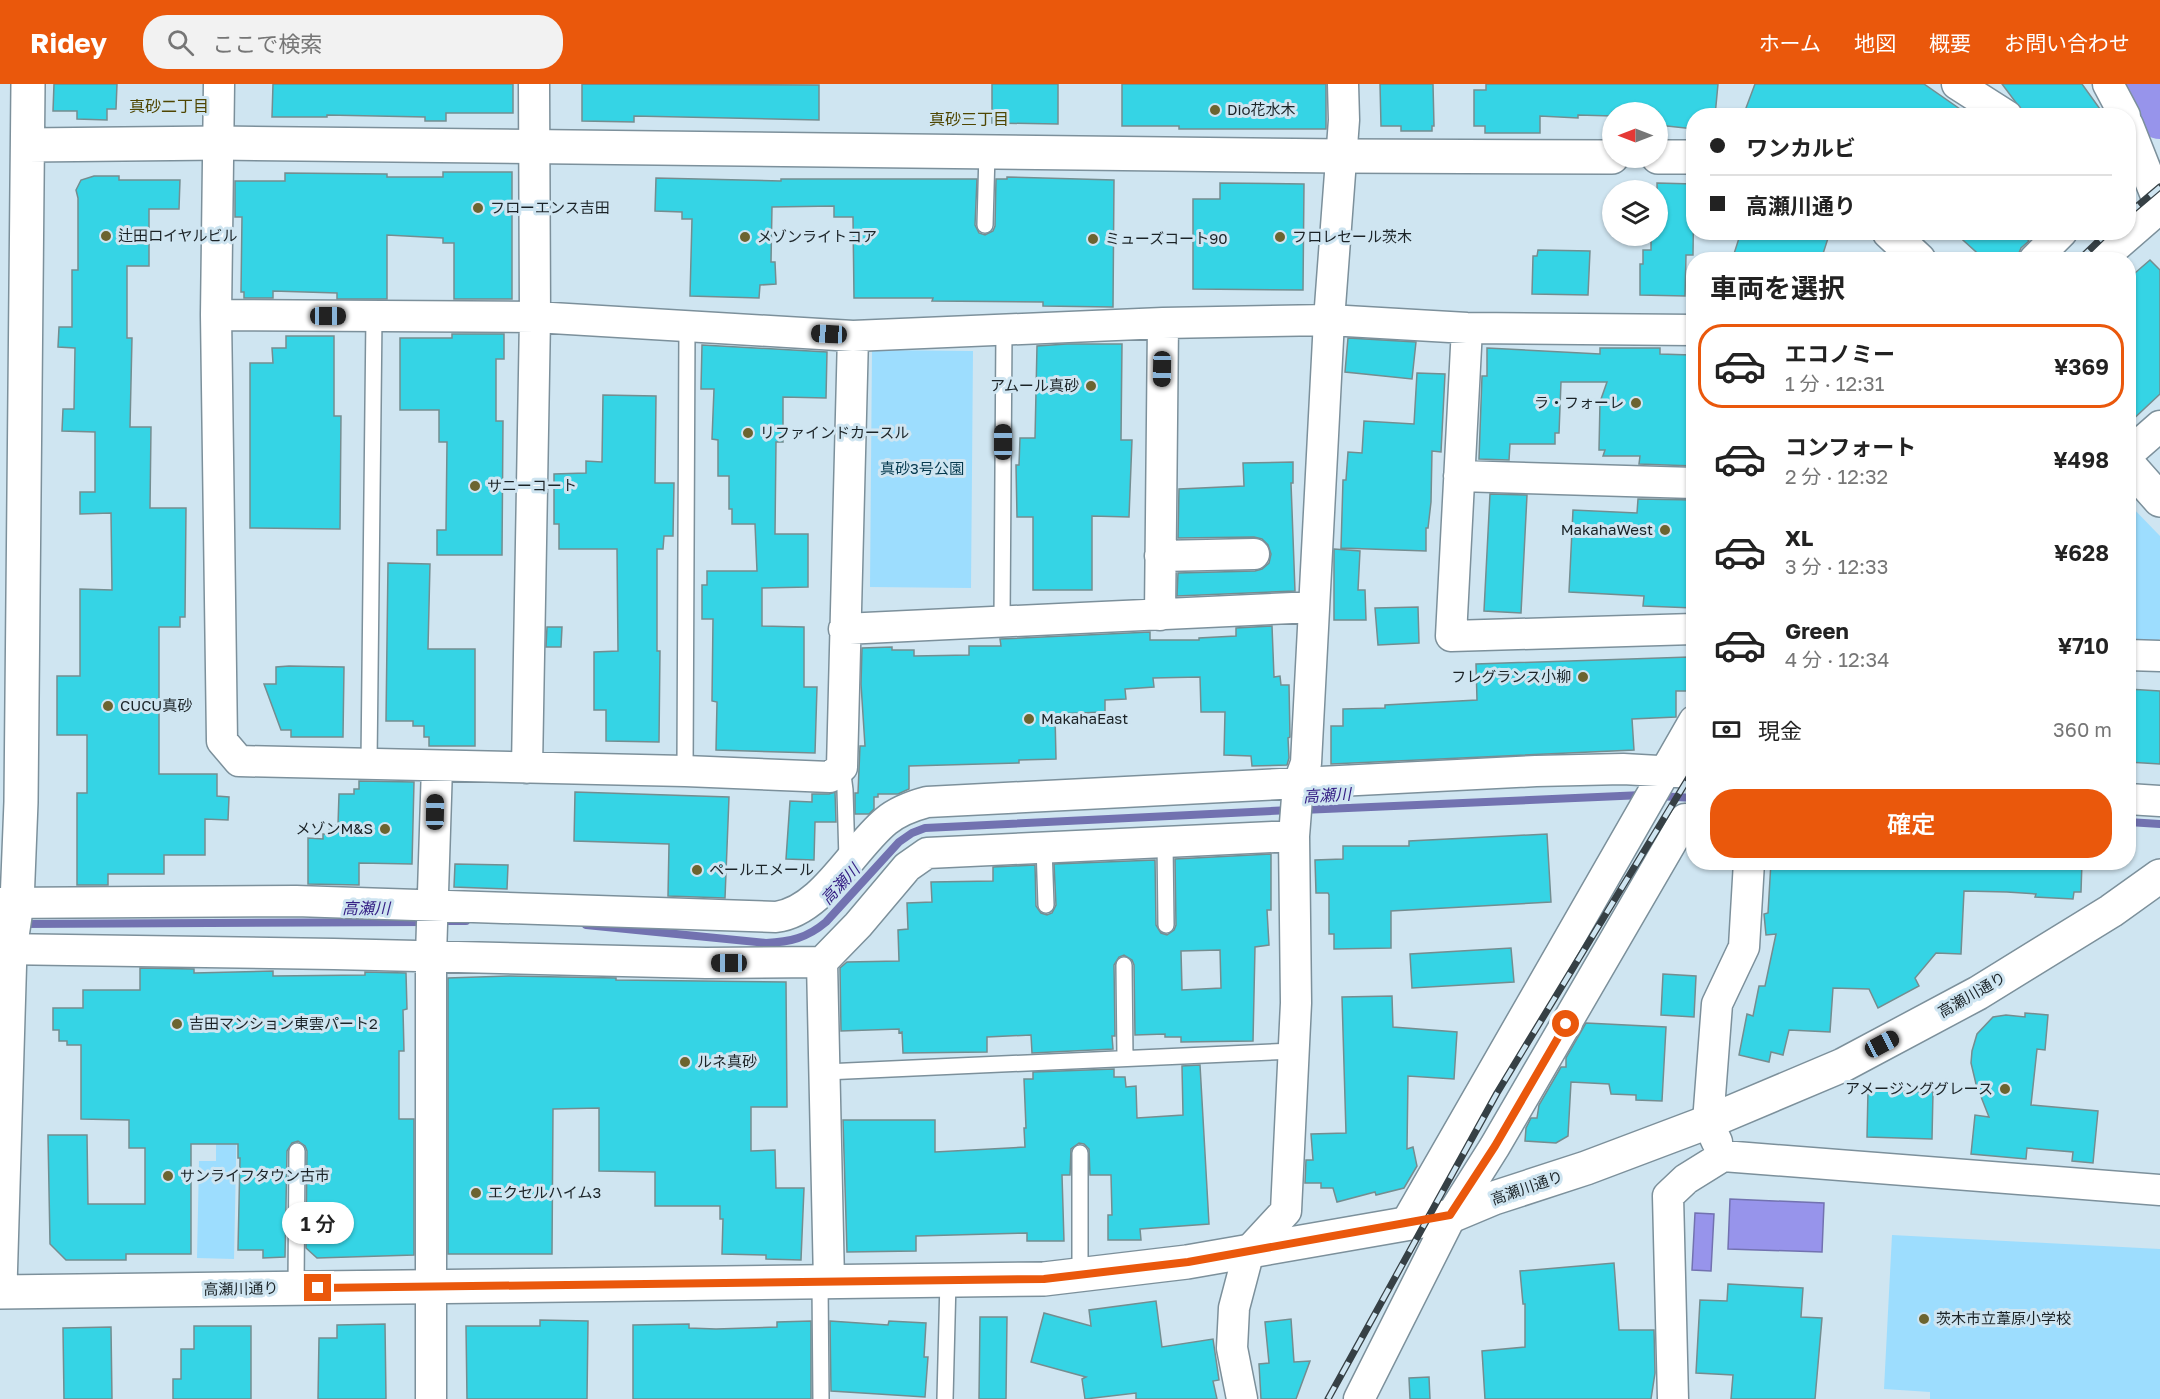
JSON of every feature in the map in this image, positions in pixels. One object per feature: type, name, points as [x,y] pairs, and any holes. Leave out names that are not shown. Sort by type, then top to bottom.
[{"type":"street","points":[[0,1287],[5,949],[9,903],[28,84]]},
{"type":"street","points":[[219,84],[216,315],[222,741],[239,761],[685,771],[830,777],[842,767],[853,336]]},
{"type":"street","points":[[527,768],[535,317],[534,84]]},
{"type":"street","points":[[1242,1399],[1232,1348],[1234,1308],[1249,1251],[1286,1211],[1296,1003],[1295,831],[1298,788],[1306,763],[1329,320],[1344,120],[1343,84]]},
{"type":"street","points":[[1957,84],[1994,108]]},
{"type":"street","points":[[2109,84],[2121,108]]},
{"type":"street","points":[[28,145],[219,143],[987,153],[1602,157]]},
{"type":"street","points":[[2136,144],[2160,207],[2136,228]]},
{"type":"street","points":[[1668,157],[1686,157]]},
{"type":"street","points":[[1897,240],[1910,252]]},
{"type":"street","points":[[2042,252],[2054,240]]},
{"type":"street","points":[[2109,252],[2123,240]]},
{"type":"street","points":[[216,315],[535,317],[853,336],[1163,323],[1329,320],[1467,328],[1686,330]]},
{"type":"street","points":[[1160,615],[1163,323]]},
{"type":"street","points":[[1467,328],[1451,636],[1686,629]]},
{"type":"street","points":[[2136,447],[2160,426]]},
{"type":"street","points":[[2136,473],[2160,500]]},
{"type":"street","points":[[1459,476],[1686,483]]},
{"type":"street","points":[[1160,556],[1254,554]]},
{"type":"street","points":[[844,629],[1314,607]]},
{"type":"street","points":[[2136,655],[2160,656]]},
{"type":"street","points":[[1406,1223],[1642,809],[1673,775],[1686,742]]},
{"type":"street","points":[[431,1399],[429,1287],[436,766]]},
{"type":"street","points":[[9,903],[296,901],[433,909],[770,917],[794,912],[824,895],[847,863],[887,820],[907,808],[927,802],[1298,788],[1536,771],[1623,769],[1673,775]]},
{"type":"street","points":[[2136,800],[2160,801]]},
{"type":"street","points":[[1359,1399],[1450,1215],[1495,1146],[1685,819]]},
{"type":"street","points":[[824,1282],[825,1072],[822,962],[855,922],[907,867],[927,854],[1165,842],[1295,831]]},
{"type":"street","points":[[1724,1156],[1708,1122],[1717,1004],[1744,947],[1749,870]]},
{"type":"street","name":"高瀬川通り","points":[[0,1292],[1044,1279],[1188,1262],[1450,1215],[1586,1168],[1708,1122],[1844,1065],[1978,993],[2111,911],[2160,876]]},
{"type":"street","points":[[824,895],[855,922]]},
{"type":"street","points":[[5,949],[432,952],[706,963],[822,962]]},
{"type":"street","points":[[1673,1399],[1668,1196],[1686,1179],[1724,1156],[2160,1190]]},
{"type":"lane","points":[[985,225],[987,153]]},
{"type":"lane","points":[[369,763],[374,316]]},
{"type":"lane","points":[[685,771],[687,326]]},
{"type":"lane","points":[[1002,620],[1004,330]]},
{"type":"lane","points":[[842,767],[847,863]]},
{"type":"lane","points":[[1165,842],[1166,925]]},
{"type":"lane","points":[[1044,847],[1046,905]]},
{"type":"lane","points":[[1124,966],[1125,1058]]},
{"type":"lane","points":[[825,1072],[1294,1051]]},
{"type":"lane","points":[[296,1288],[297,1150]]},
{"type":"lane","points":[[1080,1153],[1080,1275]]},
{"type":"lane","points":[[945,1399],[948,1280]]},
{"type":"lane","points":[[821,1399],[824,1282]]},
{"type":"green space","name":"真砂3号公園","points":[[872,350],[973,351],[971,588],[870,587]]},
{"type":"green space","points":[[2136,511],[2160,536],[2160,639],[2148,645],[2136,644]]},
{"type":"green space","points":[[216,1113],[237,1113],[234,1259],[197,1258],[199,1161],[216,1161]]},
{"type":"green space","points":[[1892,1235],[2160,1249],[2160,1399],[1930,1399],[1930,1392],[1884,1389]]},
{"type":"shaded area","points":[[1730,1199],[1824,1203],[1822,1252],[1728,1249]]},
{"type":"shaded area","points":[[1695,1213],[1714,1214],[1711,1271],[1692,1270]]},
{"type":"building","points":[[54,84],[117,84],[116,109],[107,109],[107,120],[77,119],[77,111],[53,111]]},
{"type":"building","points":[[273,84],[513,84],[513,113],[446,113],[446,121],[425,121],[425,117],[327,115],[327,117],[272,117]]},
{"type":"building","points":[[582,84],[819,85],[819,120],[634,116],[634,122],[582,121]]},
{"type":"building","points":[[992,84],[1058,84],[1058,124],[992,123]]},
{"type":"building","name":"Dio花水木","points":[[1122,84],[1326,84],[1326,129],[1179,129],[1179,126],[1122,126]]},
{"type":"building","points":[[1380,84],[1433,84],[1434,126],[1432,126],[1432,131],[1401,131],[1401,126],[1381,126]]},
{"type":"building","points":[[1486,84],[1718,84],[1716,108],[1686,108],[1686,128],[1668,126],[1668,102],[1602,102],[1602,116],[1578,115],[1578,118],[1540,116],[1540,133],[1485,133],[1485,126],[1474,126],[1474,90],[1486,90]]},
{"type":"building","points":[[1755,84],[1924,84],[1958,108],[1746,108]]},
{"type":"building","points":[[2002,84],[2082,84],[2099,108],[2020,108]]},
{"type":"building","points":[[443,172],[512,172],[512,299],[454,299],[454,243],[443,243],[443,238],[387,235],[387,299],[337,299],[337,293],[273,291],[273,298],[244,298],[244,292],[241,292],[242,217],[235,217],[235,181],[285,181],[285,173],[443,177]]},
{"type":"building","points":[[94,176],[119,176],[119,180],[180,180],[179,209],[149,209],[149,266],[127,266],[127,338],[132,338],[130,427],[151,427],[150,508],[186,508],[185,617],[180,617],[180,627],[159,627],[159,774],[217,774],[217,796],[229,797],[228,820],[205,819],[205,855],[164,855],[164,874],[108,874],[108,885],[77,885],[77,793],[87,793],[87,735],[57,735],[57,676],[80,676],[80,589],[112,590],[111,513],[80,514],[80,492],[95,492],[95,432],[62,431],[63,409],[74,409],[75,348],[58,347],[59,327],[72,327],[72,270],[78,270],[76,190],[81,180]]},
{"type":"building","points":[[1007,177],[1114,180],[1113,307],[1043,306],[1043,302],[932,301],[933,298],[854,298],[853,217],[834,217],[834,206],[772,207],[771,262],[775,262],[776,284],[760,285],[759,298],[690,296],[692,219],[682,219],[682,212],[655,211],[656,178],[781,181],[781,179],[977,179],[975,225],[979,233],[985,235],[993,231],[995,226],[996,179],[1007,179]]},
{"type":"building","name":"フロレセール茨木","points":[[1220,183],[1304,184],[1303,290],[1193,289],[1193,199],[1220,199]]},
{"type":"building","points":[[1668,183],[1686,184],[1686,240],[1693,240],[1693,252],[1686,252],[1685,296],[1640,295],[1640,264],[1643,264],[1643,250],[1651,250],[1651,246],[1668,246]]},
{"type":"building","points":[[1738,240],[1827,240],[1824,252],[1735,252]]},
{"type":"building","points":[[1963,240],[2029,241],[2019,252],[1976,252]]},
{"type":"building","points":[[1538,250],[1590,251],[1588,295],[1532,294],[1533,256],[1537,256]]},
{"type":"building","points":[[2150,260],[2160,270],[2160,394],[2136,416],[2136,272]]},
{"type":"building","points":[[452,334],[504,334],[504,359],[496,359],[496,421],[503,421],[502,555],[437,555],[437,530],[446,530],[447,442],[439,442],[439,410],[400,410],[400,338],[452,338]]},
{"type":"building","points":[[286,336],[334,336],[334,416],[341,416],[340,529],[250,528],[250,363],[273,363],[272,348],[286,348]]},
{"type":"building","points":[[1348,338],[1416,342],[1412,379],[1345,372]]},
{"type":"building","points":[[1122,344],[1121,440],[1132,440],[1129,517],[1092,516],[1092,590],[1033,590],[1033,517],[1017,517],[1016,465],[1019,465],[1020,438],[1035,438],[1037,346]]},
{"type":"building","points":[[702,345],[827,352],[826,398],[783,397],[783,442],[776,442],[775,534],[808,534],[808,587],[762,588],[762,626],[804,627],[804,687],[817,687],[815,753],[716,750],[717,702],[712,701],[713,619],[702,619],[702,585],[707,585],[707,571],[757,571],[755,524],[732,524],[732,509],[729,509],[729,476],[718,476],[718,440],[712,439],[714,389],[701,389]]},
{"type":"building","points":[[1487,348],[1600,354],[1600,348],[1660,348],[1660,354],[1686,355],[1686,466],[1639,464],[1640,456],[1603,456],[1605,450],[1599,450],[1600,402],[1607,382],[1561,382],[1559,433],[1555,433],[1555,444],[1510,444],[1509,460],[1479,459],[1482,376],[1487,376]]},
{"type":"building","points":[[1417,373],[1445,374],[1441,452],[1432,451],[1431,502],[1428,528],[1426,528],[1426,551],[1341,548],[1343,480],[1346,480],[1348,452],[1362,453],[1364,421],[1414,424]]},
{"type":"building","points":[[603,395],[656,396],[655,483],[674,483],[673,536],[664,536],[663,549],[657,549],[657,651],[660,651],[659,742],[606,741],[606,710],[594,710],[594,652],[618,651],[617,549],[559,549],[559,524],[554,524],[554,474],[586,473],[586,461],[602,462]]},
{"type":"building","points":[[1293,462],[1293,483],[1291,483],[1295,591],[1177,596],[1178,573],[1255,571],[1269,563],[1271,554],[1268,545],[1262,539],[1254,537],[1178,538],[1179,489],[1244,486],[1243,463]]},
{"type":"building","points":[[1490,494],[1527,495],[1521,613],[1484,611]]},
{"type":"building","points":[[1638,499],[1686,500],[1686,608],[1643,606],[1644,596],[1569,592],[1573,510],[1637,513]]},
{"type":"building","points":[[1334,549],[1360,551],[1358,590],[1365,590],[1366,620],[1334,620]]},
{"type":"building","points":[[388,563],[430,564],[428,649],[475,649],[475,746],[429,746],[429,737],[424,737],[424,726],[413,726],[413,721],[386,721]]},
{"type":"building","points":[[1418,607],[1419,643],[1378,645],[1375,608]]},
{"type":"building","points":[[1272,626],[1274,677],[1280,676],[1281,685],[1289,685],[1290,737],[1288,738],[1287,765],[1252,766],[1251,756],[1224,755],[1225,712],[1201,712],[1200,677],[1153,678],[1154,687],[1125,689],[1126,699],[1105,700],[1105,712],[1055,714],[1056,759],[1019,760],[1019,763],[909,766],[909,789],[898,794],[878,794],[878,797],[874,797],[874,809],[869,814],[855,814],[860,746],[865,746],[861,684],[862,648],[892,647],[892,650],[914,650],[914,656],[969,655],[969,646],[1001,646],[1000,639],[1150,632],[1150,640],[1199,640],[1199,638],[1236,636],[1236,628]]},
{"type":"building","points":[[547,627],[562,627],[561,647],[546,647]]},
{"type":"building","points":[[1686,657],[1686,691],[1676,691],[1676,717],[1632,719],[1634,750],[1331,764],[1331,726],[1343,726],[1343,709],[1385,708],[1385,705],[1477,700],[1476,664]]},
{"type":"building","points":[[276,667],[344,667],[343,737],[291,737],[291,730],[281,730],[264,684],[276,684]]},
{"type":"building","points":[[2136,690],[2160,691],[2160,764],[2136,762]]},
{"type":"building","name":"メゾンM&S","points":[[359,781],[414,782],[412,864],[359,863],[359,885],[308,884],[308,838],[323,839],[323,834],[329,834],[330,825],[338,825],[339,794],[354,794],[354,789],[359,789]]},
{"type":"building","name":"ペールエメール","points":[[575,792],[729,797],[725,898],[668,896],[669,844],[574,841]]},
{"type":"building","points":[[835,792],[836,822],[815,822],[814,860],[786,859],[790,801],[812,802],[812,794]]},
{"type":"building","points":[[1547,834],[1551,902],[1391,911],[1391,948],[1334,949],[1334,934],[1329,934],[1329,895],[1328,893],[1316,893],[1315,860],[1343,859],[1343,846],[1409,846],[1409,841]]},
{"type":"building","points":[[1271,854],[1271,910],[1267,910],[1269,945],[1255,947],[1253,1041],[1181,1042],[1181,1037],[1165,1037],[1165,1034],[1135,1035],[1134,965],[1132,960],[1124,955],[1119,957],[1114,965],[1115,1036],[1112,1036],[1113,1049],[1032,1053],[1031,1035],[987,1037],[987,1052],[903,1053],[902,1032],[899,1033],[899,1029],[841,1031],[840,968],[847,962],[899,961],[898,930],[908,929],[907,903],[932,902],[931,882],[993,881],[993,867],[1035,865],[1036,906],[1041,913],[1047,915],[1052,913],[1056,905],[1054,864],[1155,860],[1156,925],[1161,933],[1167,935],[1174,930],[1176,925],[1175,859]],"holes":[[[1220,950],[1221,988],[1182,990],[1181,951]]]},
{"type":"building","points":[[455,864],[508,865],[507,889],[454,887]]},
{"type":"building","points":[[1771,870],[2082,870],[2081,892],[2074,892],[2073,899],[2035,897],[2036,894],[1964,891],[1961,954],[1936,953],[1915,978],[1919,986],[1878,1008],[1869,989],[1833,988],[1830,1032],[1789,1030],[1783,1055],[1771,1052],[1769,1062],[1739,1055],[1747,1014],[1753,1016],[1759,986],[1765,986],[1776,934],[1766,935],[1764,914],[1768,913]]},
{"type":"building","points":[[1511,948],[1514,982],[1412,988],[1410,954]]},
{"type":"building","points":[[140,968],[194,969],[194,973],[273,971],[273,976],[365,975],[365,972],[406,973],[407,1009],[403,1010],[404,1051],[399,1051],[399,1119],[414,1119],[414,1255],[317,1258],[306,1248],[307,1151],[305,1146],[298,1141],[292,1143],[287,1151],[285,1257],[263,1258],[263,1250],[238,1250],[240,1158],[238,1158],[238,1144],[191,1144],[191,1254],[126,1254],[126,1260],[66,1260],[50,1244],[48,1135],[87,1135],[88,1204],[145,1204],[145,1148],[129,1148],[129,1120],[81,1119],[81,1045],[67,1045],[67,1041],[59,1041],[59,1030],[53,1030],[53,1008],[83,1008],[83,990],[140,990]]},
{"type":"building","points":[[1663,974],[1696,976],[1694,1017],[1661,1015]]},
{"type":"building","points":[[509,976],[786,982],[787,1107],[751,1107],[751,1151],[775,1150],[776,1188],[804,1188],[801,1260],[766,1259],[766,1255],[722,1254],[723,1219],[720,1219],[720,1206],[655,1206],[655,1172],[599,1171],[599,1108],[553,1109],[552,1254],[448,1254],[448,978]]},
{"type":"building","points":[[1392,996],[1393,1027],[1457,1032],[1454,1079],[1408,1076],[1407,1149],[1413,1147],[1417,1166],[1404,1188],[1376,1195],[1375,1192],[1337,1202],[1333,1188],[1321,1188],[1321,1183],[1305,1183],[1306,1160],[1313,1160],[1311,1134],[1346,1133],[1342,997]]},
{"type":"building","name":"アメージンググレース","points":[[2025,1013],[2048,1015],[2045,1050],[2037,1049],[2031,1105],[2098,1111],[2093,1163],[2072,1161],[2073,1152],[2027,1148],[2026,1159],[1971,1154],[1975,1115],[1989,1117],[1976,1084],[1971,1063],[1977,1034],[1993,1017],[2006,1015],[2025,1017]]},
{"type":"building","points":[[1586,1023],[1666,1027],[1662,1101],[1636,1100],[1636,1095],[1611,1094],[1609,1084],[1571,1082],[1568,1136],[1556,1143],[1525,1141],[1526,1128],[1531,1118],[1537,1118],[1539,1105],[1561,1067],[1566,1067],[1566,1058]]},
{"type":"building","points":[[1200,1065],[1209,1224],[1140,1229],[1141,1240],[1108,1240],[1108,1215],[1112,1215],[1111,1175],[1090,1175],[1089,1149],[1079,1143],[1071,1149],[1070,1175],[1062,1175],[1064,1241],[1027,1241],[1027,1233],[916,1236],[916,1251],[847,1252],[843,1120],[935,1120],[935,1152],[1025,1147],[1024,1079],[1033,1079],[1033,1072],[1114,1069],[1114,1077],[1125,1077],[1126,1087],[1136,1086],[1137,1118],[1183,1115],[1182,1066]]},
{"type":"building","points":[[1868,1090],[1933,1092],[1932,1139],[1867,1137]]},
{"type":"building","points":[[1614,1263],[1619,1330],[1654,1330],[1655,1373],[1651,1399],[1485,1399],[1482,1351],[1525,1347],[1525,1304],[1523,1304],[1520,1271]]},
{"type":"building","points":[[1728,1284],[1803,1288],[1801,1317],[1822,1318],[1815,1399],[1731,1399],[1733,1375],[1696,1373],[1700,1300],[1727,1301]]},
{"type":"building","points":[[1156,1301],[1162,1347],[1213,1339],[1219,1380],[1213,1381],[1217,1399],[1136,1399],[1136,1393],[1085,1399],[1082,1379],[1086,1377],[1031,1362],[1044,1313],[1091,1326],[1089,1310]]},
{"type":"building","points":[[980,1317],[1007,1317],[1006,1399],[979,1399]]},
{"type":"building","points":[[1291,1319],[1294,1362],[1310,1361],[1296,1399],[1261,1399],[1259,1364],[1269,1363],[1265,1322]]},
{"type":"building","points":[[540,1320],[588,1321],[587,1399],[467,1399],[466,1326],[540,1326]]},
{"type":"building","points":[[811,1321],[811,1399],[633,1399],[633,1325],[689,1324],[689,1328],[716,1329],[777,1327],[777,1322]]},
{"type":"building","points":[[830,1321],[888,1325],[889,1321],[926,1323],[924,1357],[928,1357],[925,1397],[831,1391]]},
{"type":"building","points":[[385,1324],[386,1399],[318,1399],[319,1338],[337,1338],[337,1325]]},
{"type":"building","points":[[194,1326],[251,1326],[251,1399],[173,1399],[173,1379],[181,1379],[181,1349],[194,1349]]},
{"type":"building","points":[[111,1327],[112,1399],[64,1399],[63,1328]]},
{"type":"building","points":[[1429,1377],[1430,1399],[1410,1399],[1409,1378]]},
{"type":"waterway","points":[[2145,84],[2160,116]]},
{"type":"waterway","name":"高瀬川","points":[[1302,810],[1643,795]]},
{"type":"waterway","name":"高瀬川","points":[[1658,796],[1686,798]]},
{"type":"waterway","name":"高瀬川","points":[[586,925],[766,943],[783,942],[805,935],[826,922],[899,842],[925,828],[1290,810]]},
{"type":"waterway","name":"高瀬川","points":[[2136,822],[2160,824]]},
{"type":"waterway","name":"高瀬川","points":[[439,921],[466,921]]},
{"type":"waterway","name":"高瀬川","points":[[22,924],[427,922]]},
{"type":"railway","points":[[2136,207],[2160,187]]},
{"type":"railway","points":[[2087,252],[2100,240]]},
{"type":"railway","points":[[1328,1399],[1497,1093],[1686,782]]},
{"type":"place","name":"Dio花水木","points":[[1215,110]]},
{"type":"place","name":"フローエンス吉田","points":[[478,208]]},
{"type":"place","name":"辻田ロイヤルビル","points":[[106,236]]},
{"type":"place","name":"メゾンライトコア","points":[[745,237]]},
{"type":"place","name":"フロレセール茨木","points":[[1280,237]]},
{"type":"place","name":"ミューズコート90","points":[[1093,239]]},
{"type":"place","name":"アムール真砂","points":[[1091,386]]},
{"type":"place","name":"ラ・フォーレ","points":[[1636,403]]},
{"type":"place","name":"リファインドカースル","points":[[748,433]]},
{"type":"place","name":"サニーコート","points":[[475,486]]},
{"type":"place","name":"MakahaWest","points":[[1665,530]]},
{"type":"place","name":"フレグランス小柳","points":[[1583,677]]},
{"type":"place","name":"CUCU真砂","points":[[108,706]]},
{"type":"place","name":"MakahaEast","points":[[1029,719]]},
{"type":"place","name":"メゾンM&S","points":[[385,829]]},
{"type":"place","name":"ペールエメール","points":[[697,870]]},
{"type":"place","name":"吉田マンション東雲パート2","points":[[177,1024]]},
{"type":"place","name":"ルネ真砂","points":[[685,1062]]},
{"type":"place","name":"アメージンググレース","points":[[2005,1089]]},
{"type":"place","name":"サンライフタウン古市","points":[[168,1176]]},
{"type":"place","name":"エクセルハイム3","points":[[476,1193]]},
{"type":"place","name":"茨木市立葦原小学校","points":[[1924,1319]]},
{"type":"district","name":"真砂二丁目","points":[[169,106]]},
{"type":"district","name":"真砂三丁目","points":[[969,119]]},
{"type":"route","points":[[318,1288],[1044,1279],[1188,1262],[1450,1215],[1495,1146],[1566,1024]]}]
